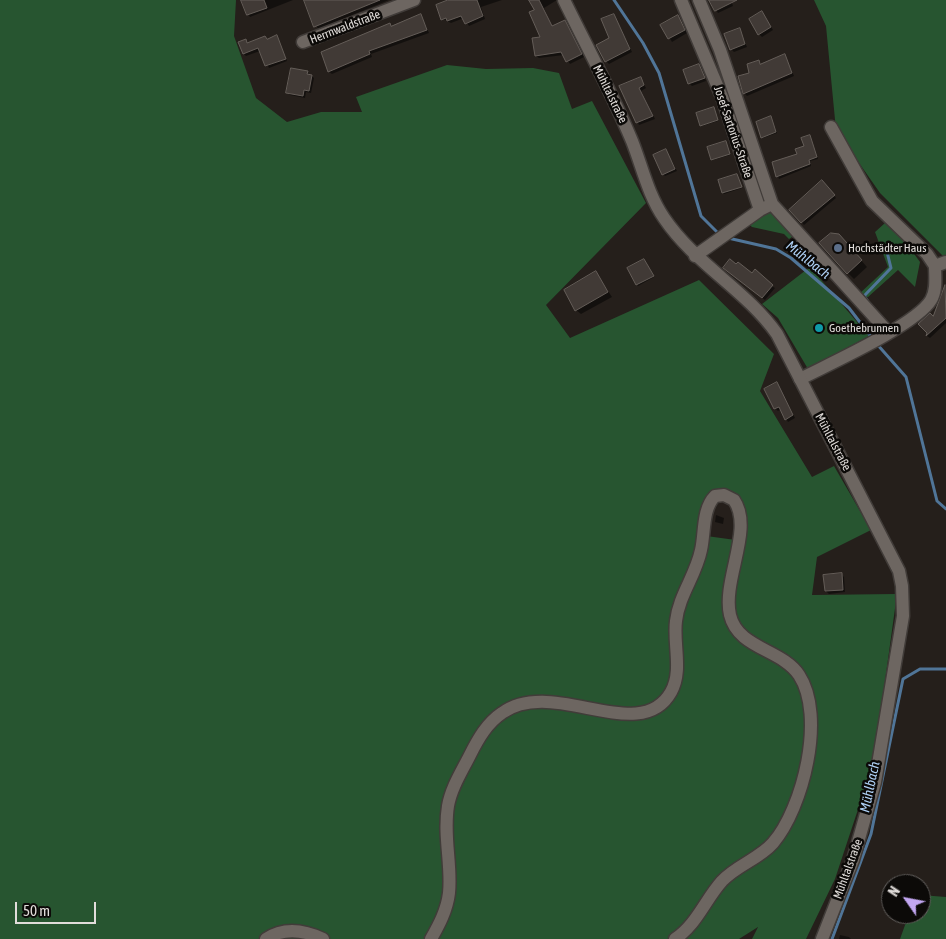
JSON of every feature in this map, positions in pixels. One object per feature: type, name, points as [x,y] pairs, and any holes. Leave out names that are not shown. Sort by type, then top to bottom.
[{"type":"street","name":"Herrnwaldstraße","points":[[303,42],[414,0]]},
{"type":"street","name":"Mühltalstraße","points":[[564,0],[631,140],[646,181],[663,217],[695,256],[770,324],[895,560],[902,586],[904,603],[875,782],[853,860],[822,939]]},
{"type":"street","name":"Josef-Sartorius-Straße","points":[[681,0],[706,56],[760,210]]},
{"type":"street","name":"Josef-Sartorius-Straße","points":[[699,0],[720,50],[772,204],[878,338]]},
{"type":"street","points":[[706,56],[720,50]]},
{"type":"street","points":[[800,379],[878,338],[917,314],[932,300],[940,264],[926,254],[872,201],[831,127]]},
{"type":"street","points":[[695,256],[760,210],[772,204]]},
{"type":"street","points":[[432,939],[444,914],[449,892],[446,840],[448,804],[477,740],[502,712],[523,702],[546,700],[617,714],[630,714],[644,713],[666,701],[676,682],[676,623],[678,607],[701,551],[709,504],[715,496],[724,495],[734,500],[740,517],[740,536],[730,578],[730,615],[737,631],[790,666],[800,675],[806,690],[810,718],[808,765],[795,807],[774,842],[763,853],[728,875],[691,926],[675,939]]},
{"type":"street","points":[[266,939],[274,934],[291,931],[313,934],[322,939]]},
{"type":"green space","points":[[0,0],[236,0],[234,36],[256,98],[287,122],[321,112],[362,112],[356,97],[447,65],[486,69],[533,68],[559,73],[572,109],[592,101],[646,203],[546,305],[570,338],[699,280],[774,354],[760,391],[812,477],[834,466],[871,530],[817,557],[812,595],[897,594],[874,761],[835,879],[806,939],[752,939],[758,927],[739,939],[0,939]],"holes":[[[719,490],[746,524],[743,541],[699,535]]]},
{"type":"green space","points":[[814,0],[946,0],[946,259],[880,193],[836,130],[826,26]]},
{"type":"green space","points":[[773,209],[795,235],[789,239],[784,234],[752,227],[749,224]]},
{"type":"green space","points":[[885,223],[902,237],[920,262],[915,287],[898,270],[868,297],[858,295],[888,267],[875,232]]},
{"type":"green space","points":[[810,267],[869,336],[808,369],[778,318],[762,304]]},
{"type":"green space","points":[[931,896],[946,897],[946,939],[900,939],[905,924],[931,924]]},
{"type":"building","points":[[241,0],[264,0],[267,8],[247,15]]},
{"type":"building","points":[[304,0],[380,0],[314,27]]},
{"type":"building","points":[[448,0],[477,0],[483,16],[465,24],[461,16],[447,21],[446,18],[441,20],[436,5]]},
{"type":"building","points":[[529,0],[539,0],[552,26],[565,20],[582,54],[566,62],[561,52],[535,56],[532,38],[540,37],[529,12],[534,10]]},
{"type":"building","points":[[709,0],[737,0],[715,11]]},
{"type":"building","points":[[762,11],[771,27],[758,35],[749,19]]},
{"type":"building","points":[[421,14],[427,30],[369,51],[370,54],[328,72],[321,52],[390,23],[391,26]]},
{"type":"building","points":[[614,14],[630,49],[605,62],[596,45],[609,38],[601,19]]},
{"type":"building","points":[[678,15],[685,30],[668,39],[660,25]]},
{"type":"building","points":[[740,28],[745,44],[730,50],[724,34]]},
{"type":"building","points":[[277,35],[286,59],[265,66],[258,48],[243,54],[238,42],[246,39],[247,43],[265,36],[267,39]]},
{"type":"building","points":[[785,54],[792,73],[743,94],[738,76],[749,73],[747,64],[759,60],[760,64]]},
{"type":"building","points":[[699,64],[705,78],[688,84],[683,70]]},
{"type":"building","points":[[291,68],[308,71],[307,74],[312,75],[309,91],[304,90],[303,96],[286,93]]},
{"type":"building","points":[[641,77],[644,85],[639,88],[653,116],[636,123],[619,86]]},
{"type":"building","points":[[714,107],[718,120],[700,126],[696,113]]},
{"type":"building","points":[[771,116],[776,132],[761,138],[756,122]]},
{"type":"building","points":[[810,135],[817,157],[809,160],[810,164],[776,177],[772,162],[797,154],[795,149],[804,146],[801,138]]},
{"type":"building","points":[[726,141],[730,154],[711,160],[707,147]]},
{"type":"building","points":[[666,149],[675,169],[662,175],[653,155]]},
{"type":"building","points":[[737,174],[742,187],[722,193],[718,180]]},
{"type":"building","points":[[822,180],[835,195],[801,223],[789,210]]},
{"type":"building","name":"Hochstädter Haus","points":[[831,233],[839,234],[862,260],[847,274],[819,243]]},
{"type":"building","points":[[644,259],[654,276],[636,285],[627,268]]},
{"type":"building","points":[[730,259],[736,264],[738,262],[752,273],[755,269],[773,285],[762,298],[723,268]]},
{"type":"building","points":[[596,271],[608,292],[575,311],[564,290]]},
{"type":"building","points":[[945,285],[946,318],[926,336],[927,333],[918,324],[930,313],[933,316]]},
{"type":"building","points":[[777,382],[793,415],[785,420],[779,407],[774,409],[764,389]]},
{"type":"building","points":[[842,573],[843,590],[825,591],[823,575]]},
{"type":"waterway","name":"Mühlbach","points":[[614,0],[643,43],[659,73],[701,216],[720,235]]},
{"type":"waterway","name":"Mühlbach","points":[[728,238],[776,249],[791,258],[849,308],[872,338]]},
{"type":"waterway","points":[[867,300],[864,296],[891,268],[887,252],[900,249]]},
{"type":"waterway","name":"Mühlbach","points":[[876,343],[906,377],[937,501],[946,509]]},
{"type":"waterway","name":"Mühlbach","points":[[832,939],[871,834],[903,679],[920,669],[946,669]]},
{"type":"place","name":"Hochstädter Haus","points":[[838,248]]},
{"type":"place","name":"Goethebrunnen","points":[[819,328]]}]
